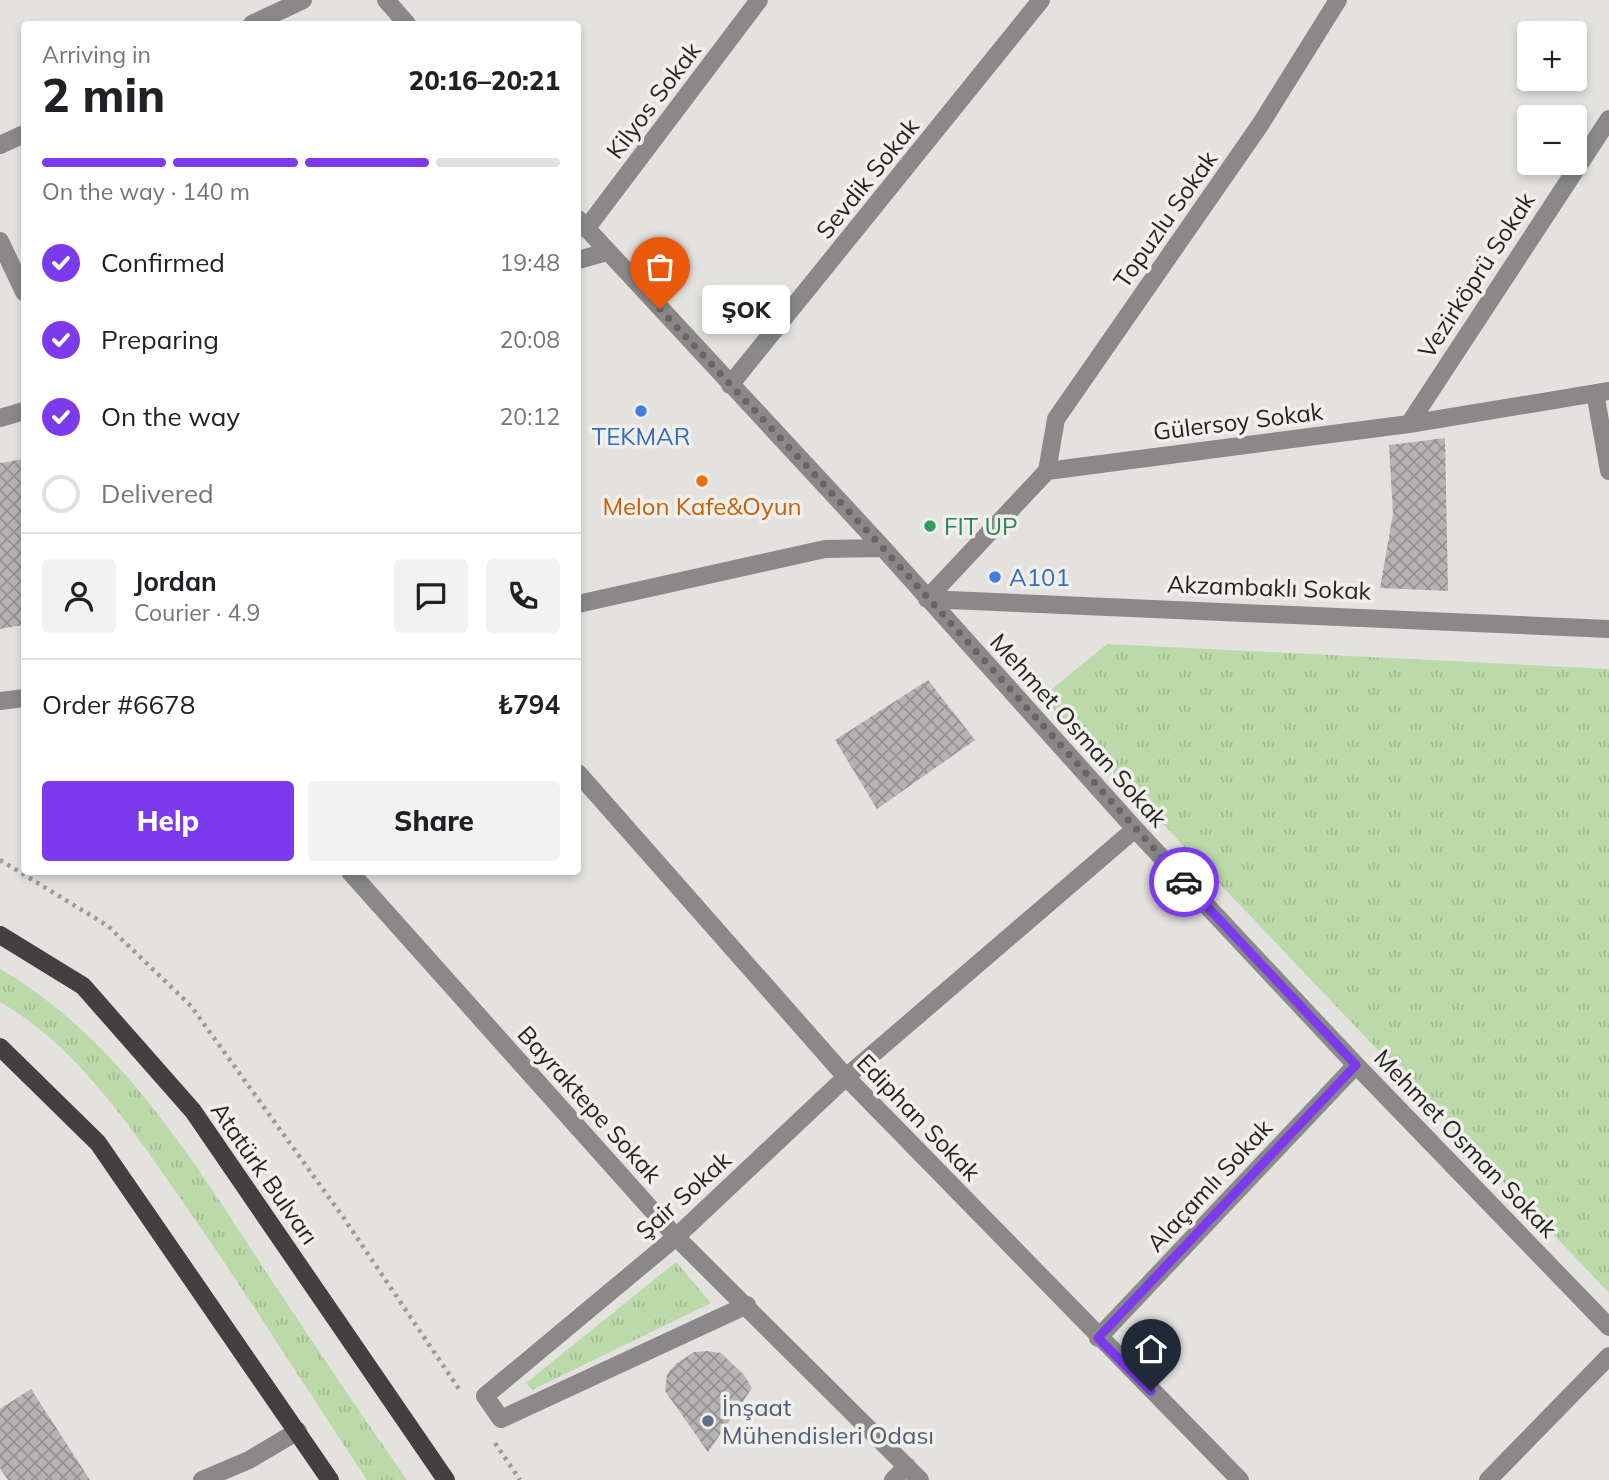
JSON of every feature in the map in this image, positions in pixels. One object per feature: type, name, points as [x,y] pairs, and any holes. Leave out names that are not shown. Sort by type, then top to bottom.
[{"type":"main road","name":"Atatürk Bulvarı","points":[[0,935],[83,986],[193,1111],[446,1480]]},
{"type":"main road","points":[[0,1047],[98,1143],[330,1480]]},
{"type":"street","points":[[258,21],[303,0]]},
{"type":"street","name":"Kilyos Sokak","points":[[582,224],[759,0]]},
{"type":"street","name":"Sevdik Sokak","points":[[730,385],[1041,0]]},
{"type":"street","name":"Topuzlu Sokak","points":[[1046,471],[1056,419],[1260,125],[1338,0]]},
{"type":"street","points":[[395,3],[405,21]]},
{"type":"street","name":"Vezirköprü Sokak","points":[[1409,424],[1609,119]]},
{"type":"street","points":[[0,145],[21,135]]},
{"type":"street","name":"Mehmet Osman Sokak","points":[[582,224],[883,548],[1135,830],[1356,1065],[1609,1327]]},
{"type":"street","points":[[0,241],[21,286]]},
{"type":"street","points":[[581,259],[607,252]]},
{"type":"street","points":[[1602,392],[1609,471]]},
{"type":"street","name":"Gülersoy Sokak","points":[[1046,471],[1409,424],[1602,392]]},
{"type":"street","points":[[0,418],[21,412]]},
{"type":"street","points":[[927,599],[1046,471]]},
{"type":"street","points":[[581,603],[825,549],[883,548]]},
{"type":"street","name":"Akzambaklı Sokak","points":[[927,599],[1609,629]]},
{"type":"street","points":[[0,701],[21,698]]},
{"type":"street","name":"Ediphan Sokak","points":[[581,776],[846,1077],[1098,1338],[1240,1480]]},
{"type":"street","name":"Şair Sokak","points":[[747,1304],[501,1419],[485,1396],[676,1237],[846,1077],[1135,830]]},
{"type":"street","name":"Bayraktepe Sokak","points":[[353,875],[676,1237],[747,1304],[920,1480]]},
{"type":"street","name":"Alaçamlı Sokak","points":[[1098,1338],[1356,1065]]},
{"type":"street","points":[[1488,1480],[1609,1356]]},
{"type":"street","points":[[202,1480],[249,1460],[298,1432]]},
{"type":"street","points":[[893,1480],[907,1466]]},
{"type":"path","points":[[0,860],[21,873]]},
{"type":"path","points":[[25,875],[108,926],[191,1006],[343,1217],[467,1400]]},
{"type":"path","points":[[490,1434],[520,1480]]},
{"type":"green space","points":[[1107,644],[1609,669],[1609,1293],[1042,697]]},
{"type":"green space","points":[[0,969],[43,998],[83,1031],[119,1067],[152,1107],[213,1191],[407,1480],[367,1480],[208,1239],[125,1121],[80,1067],[55,1042],[0,1002]]},
{"type":"green space","points":[[676,1262],[711,1303],[532,1390],[526,1383]]},
{"type":"building","points":[[1445,438],[1448,591],[1380,588],[1393,514],[1389,445]]},
{"type":"building","points":[[21,460],[21,626],[0,629],[0,463]]},
{"type":"building","points":[[928,680],[975,740],[877,809],[835,740]]},
{"type":"building","name":"İnşaat Mühendisleri Odası","points":[[694,1352],[721,1353],[744,1375],[752,1388],[708,1452],[665,1391],[667,1374],[676,1364]]},
{"type":"building","points":[[31,1389],[90,1480],[8,1480],[0,1468],[0,1409]]},
{"type":"way so far","points":[[660,309],[883,548],[1184,882]]},
{"type":"place","name":"ŞOK","points":[[660,309]]},
{"type":"place","name":"TEKMAR","points":[[641,411]]},
{"type":"place","name":"Melon Kafe&Oyun","points":[[702,481]]},
{"type":"place","name":"FIT UP","points":[[930,526]]},
{"type":"place","name":"A101","points":[[995,577]]},
{"type":"place","name":"İnşaat Mühendisleri Odası","points":[[708,1421]]},
{"type":"route","points":[[1151,1391],[1098,1338],[1356,1065],[1184,882]]}]
